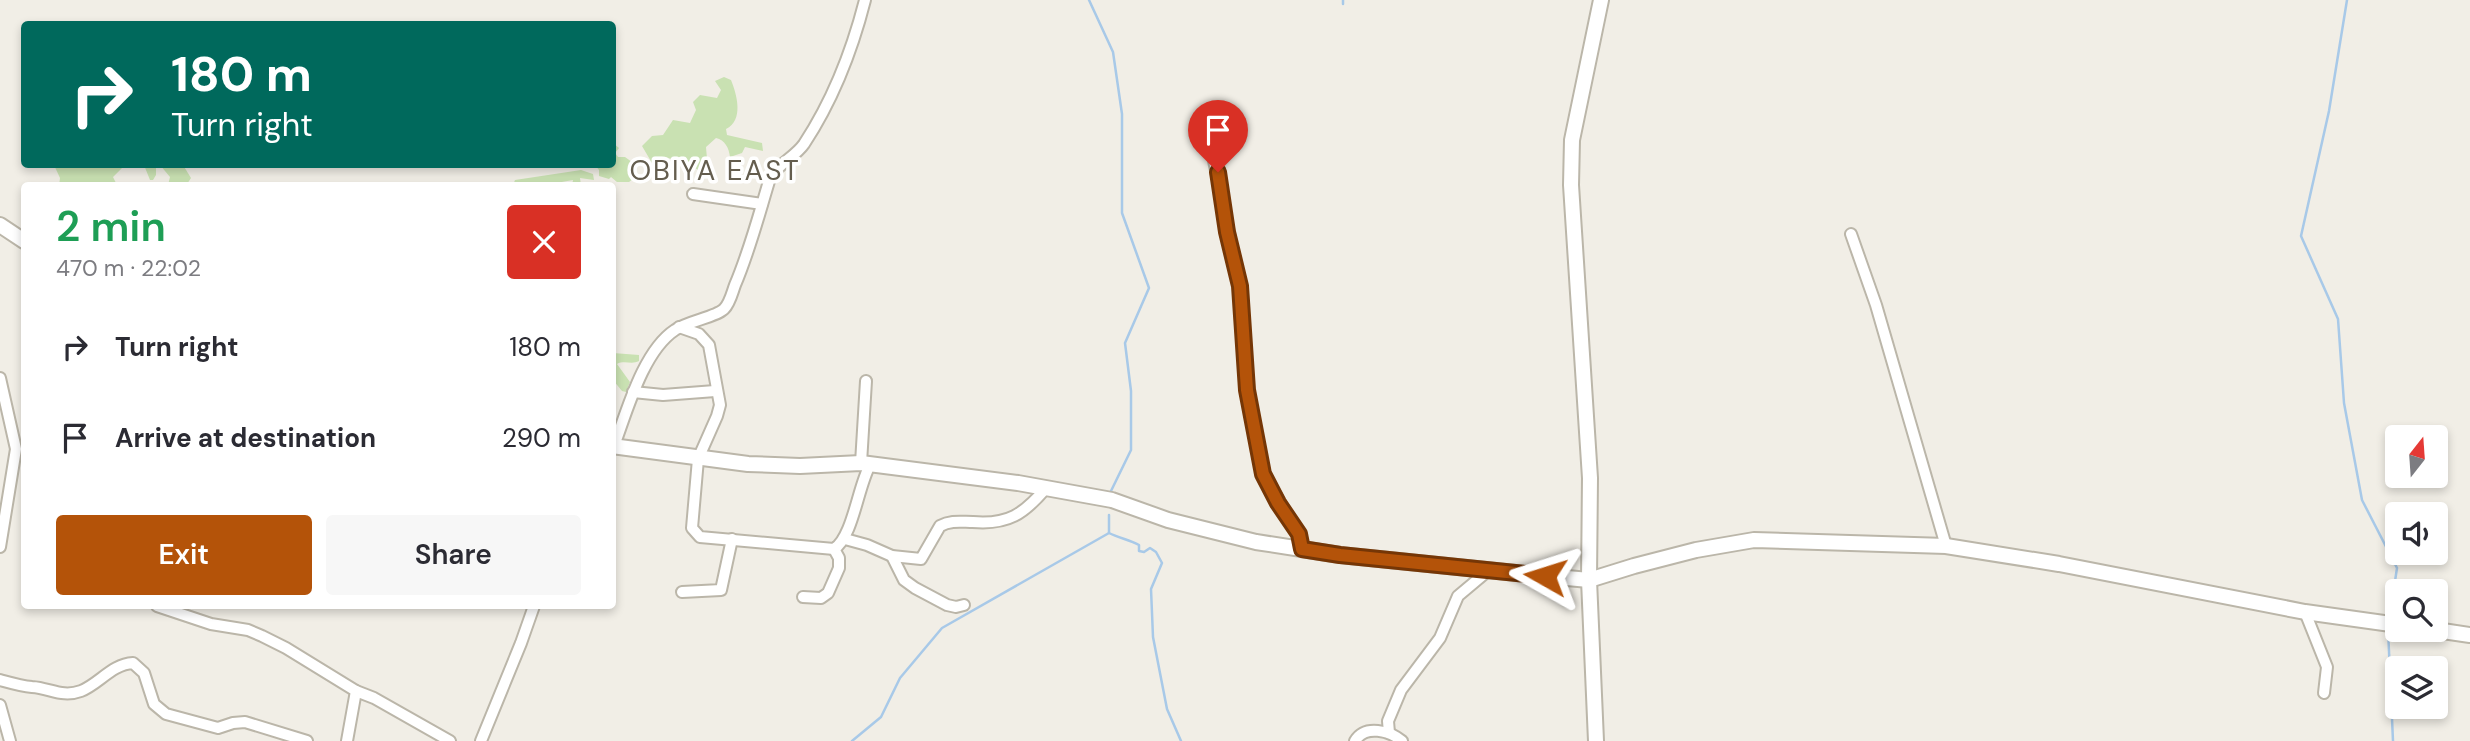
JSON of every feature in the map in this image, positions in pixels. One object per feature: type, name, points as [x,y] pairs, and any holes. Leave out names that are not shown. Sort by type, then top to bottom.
[{"type":"street","points":[[616,438],[646,365],[667,336],[692,320],[720,312],[726,307],[742,268],[770,178],[777,166],[802,146],[831,98],[855,38],[865,0]]},
{"type":"street","points":[[1596,741],[1589,580],[1590,478],[1571,185],[1572,140],[1601,0]]},
{"type":"street","points":[[1212,151],[1240,286],[1247,390],[1263,474],[1299,534],[1302,549]]},
{"type":"street","points":[[693,194],[762,204]]},
{"type":"street","points":[[0,225],[21,239]]},
{"type":"street","points":[[1851,234],[1890,351],[1946,546]]},
{"type":"street","points":[[679,327],[699,334],[709,345],[715,391],[720,405],[718,416],[698,459],[692,528],[699,537],[834,549],[845,539],[865,464],[866,381]]},
{"type":"street","points":[[0,378],[16,449],[0,547]]},
{"type":"street","points":[[633,392],[663,395],[715,391]]},
{"type":"street","points":[[616,446],[698,459],[787,466],[865,464],[1046,488],[1112,500],[1168,520],[1256,542],[1589,580],[1696,550],[1754,540],[1946,546],[2059,564],[2305,612],[2385,623]]},
{"type":"street","points":[[845,539],[892,556],[921,559],[940,526],[953,521],[1003,522],[1025,510],[1046,488]]},
{"type":"street","points":[[682,592],[721,590],[732,539]]},
{"type":"street","points":[[803,597],[821,598],[828,593],[839,568],[839,558],[834,549]]},
{"type":"street","points":[[892,556],[904,580],[915,588],[947,606],[964,605]]},
{"type":"street","points":[[1389,733],[1388,721],[1401,690],[1440,638],[1458,596],[1489,570]]},
{"type":"street","points":[[166,609],[211,624],[248,630],[262,636],[356,691],[374,698],[450,741]]},
{"type":"street","points":[[481,741],[522,643],[533,609]]},
{"type":"street","points":[[2305,612],[2327,667],[2324,693]]},
{"type":"street","points":[[2448,632],[2470,635]]},
{"type":"street","points":[[0,680],[53,693],[73,694],[123,665],[134,663],[144,673],[154,704],[166,713],[218,728],[245,722],[307,741]]},
{"type":"street","points":[[347,741],[356,691]]},
{"type":"street","points":[[0,705],[10,741]]},
{"type":"street","points":[[1355,741],[1359,736],[1388,721]]},
{"type":"street","points":[[1372,730],[1389,733],[1402,741]]},
{"type":"green space","points":[[724,77],[731,80],[738,107],[735,120],[726,129],[727,135],[762,143],[763,151],[745,147],[742,153],[730,157],[726,145],[716,138],[706,147],[707,159],[699,171],[665,157],[660,163],[652,163],[642,146],[652,136],[663,135],[673,120],[690,123],[696,110],[693,102],[700,95],[717,98],[721,90],[715,81]]},
{"type":"green space","points":[[616,154],[636,165],[633,179],[629,182],[617,182],[611,177],[609,179],[599,176],[597,168],[616,168]]},
{"type":"green space","points":[[55,168],[122,168],[113,177],[116,182],[60,182]]},
{"type":"green space","points":[[145,168],[156,168],[156,175],[150,180]]},
{"type":"green space","points":[[162,168],[185,168],[191,178],[188,182],[169,182],[170,177]]},
{"type":"green space","points":[[581,170],[593,174],[594,180],[580,178],[581,182],[514,182]]},
{"type":"green space","points":[[616,353],[639,355],[639,361],[617,364],[630,382],[626,392],[616,384]]},
{"type":"waterway","points":[[1089,0],[1113,52],[1122,114],[1122,213],[1149,288],[1125,343],[1131,391],[1131,450],[1111,491]]},
{"type":"waterway","points":[[2347,0],[2329,111],[2301,236],[2338,319],[2344,403],[2362,500],[2397,568],[2395,579]]},
{"type":"waterway","points":[[1109,515],[1109,533],[1139,545],[1139,551],[1144,552],[1150,548],[1156,552],[1162,563],[1151,589],[1153,637],[1167,709],[1181,741]]},
{"type":"waterway","points":[[852,741],[881,717],[900,678],[942,628],[1109,533]]},
{"type":"waterway","points":[[2389,642],[2393,741]]},
{"type":"district","name":"OBIYA EAST","points":[[715,170]]},
{"type":"route","points":[[1218,172],[1227,232],[1240,286],[1247,390],[1263,474],[1299,534],[1302,549],[1545,576]]}]
